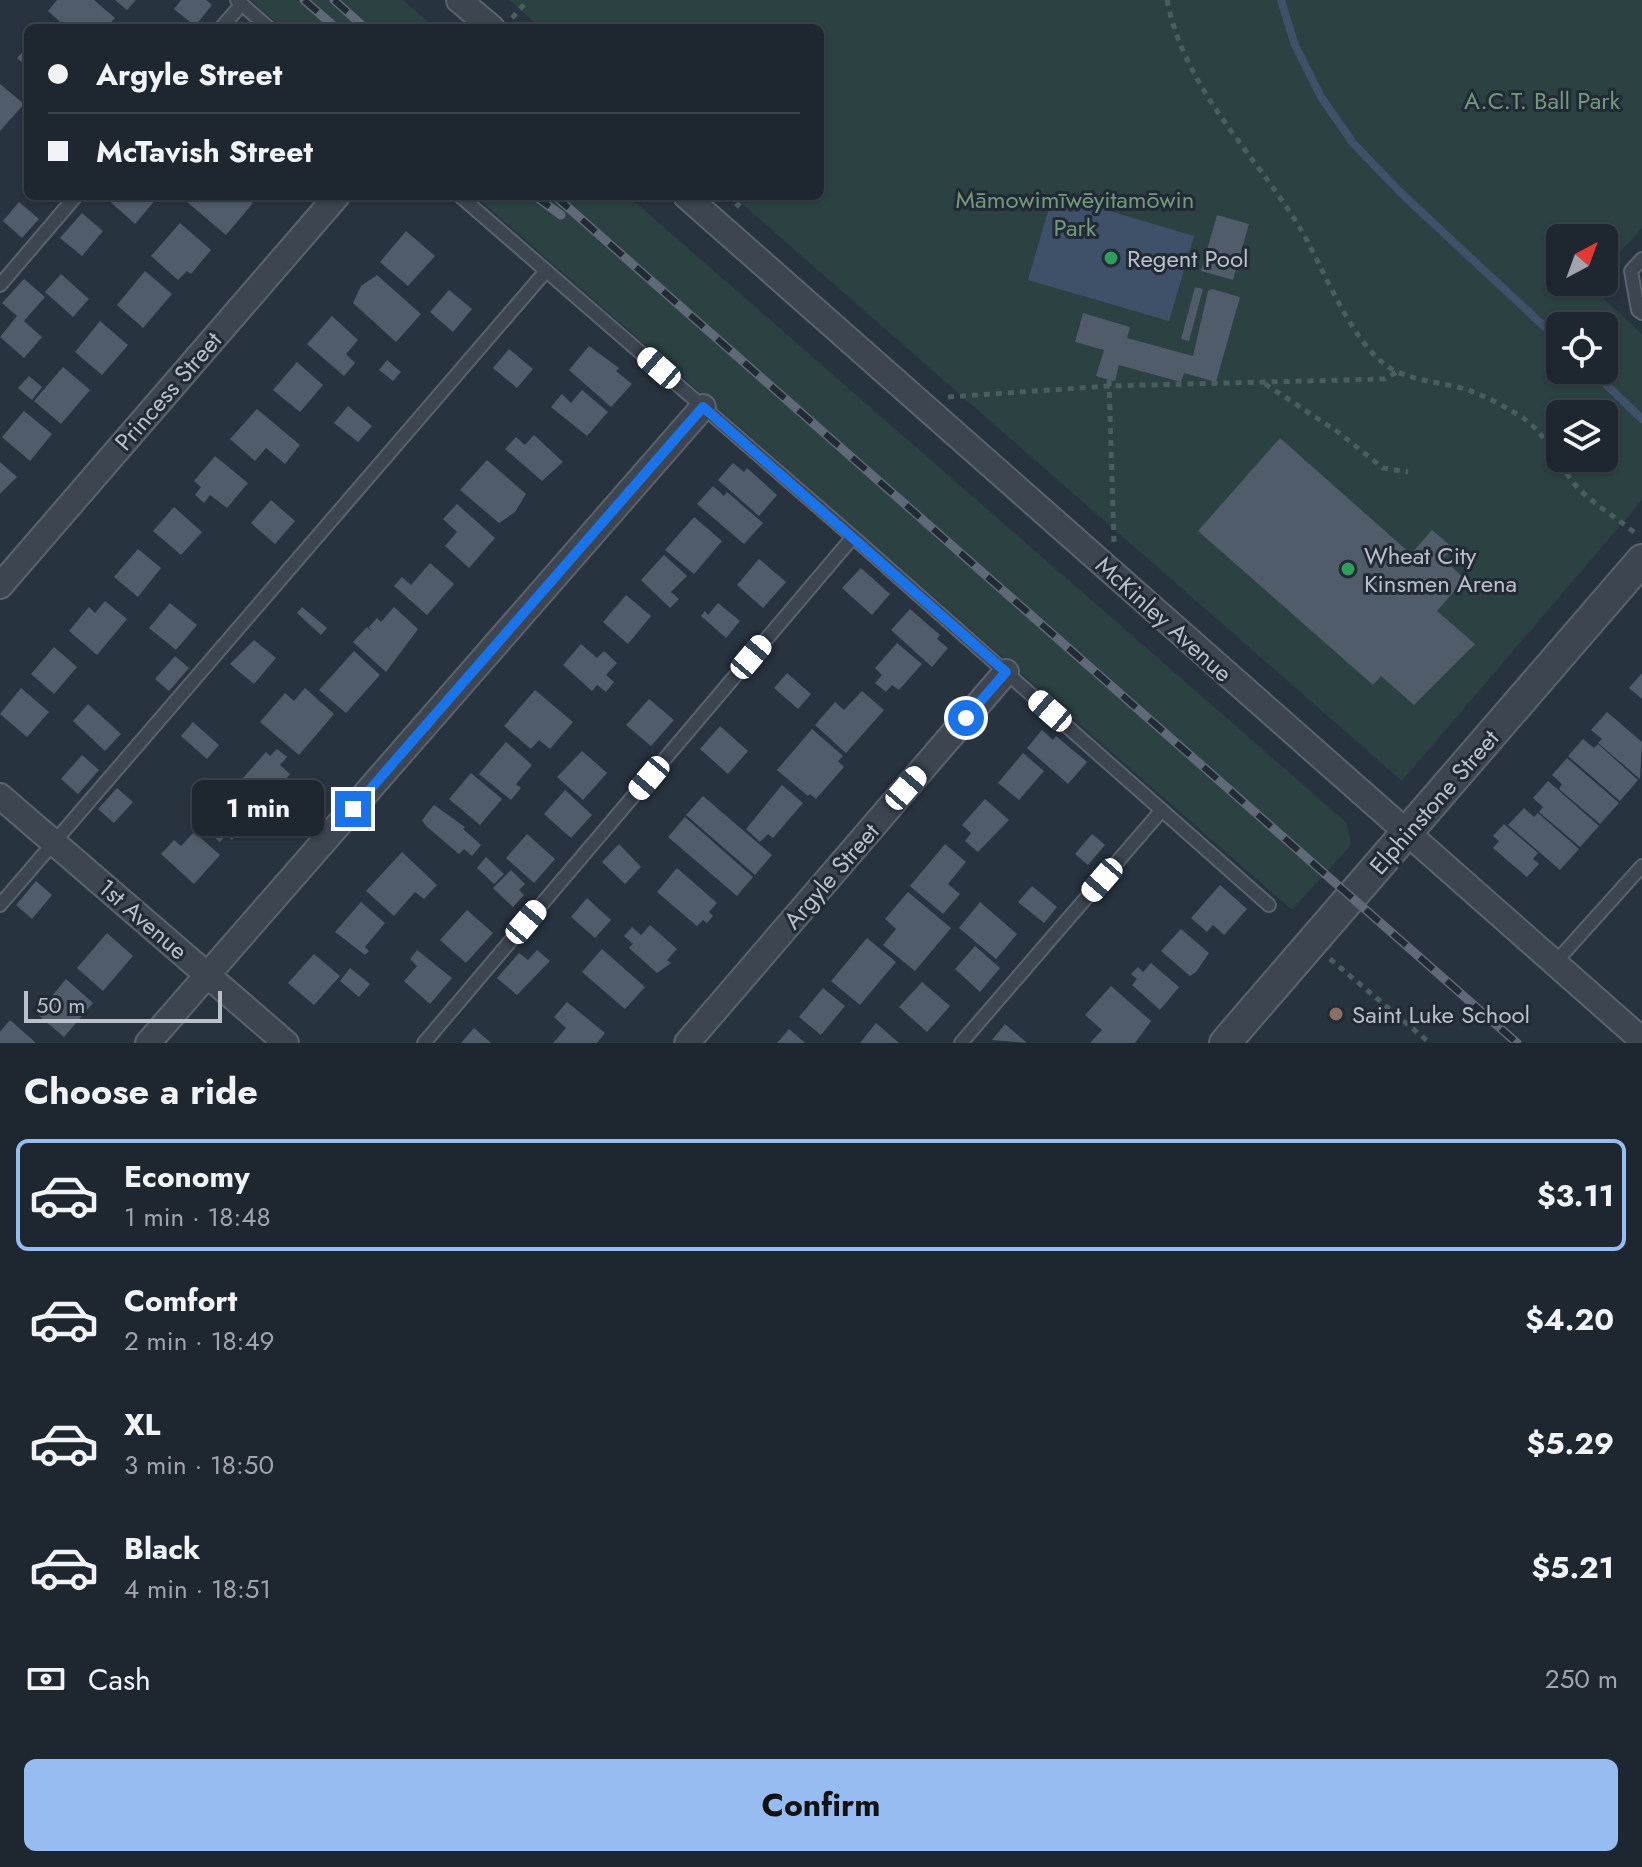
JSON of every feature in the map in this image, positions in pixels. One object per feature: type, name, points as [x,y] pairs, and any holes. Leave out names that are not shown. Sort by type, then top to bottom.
[{"type":"street","points":[[459,0],[487,24]]},
{"type":"street","name":"Princess Street","points":[[0,586],[334,200]]},
{"type":"street","name":"McKinley Avenue","points":[[691,200],[1553,965],[1642,1040]]},
{"type":"street","points":[[148,1043],[703,407]]},
{"type":"street","name":"Elphinstone Street","points":[[1225,1043],[1642,560]]},
{"type":"street","name":"Argyle Street","points":[[687,1043],[1006,672]]},
{"type":"street","name":"1st Avenue","points":[[0,796],[286,1043]]},
{"type":"lane","points":[[224,24],[239,2],[264,24]]},
{"type":"lane","points":[[0,285],[73,200]]},
{"type":"lane","points":[[465,200],[853,537],[1269,905]]},
{"type":"lane","points":[[1642,259],[1631,271],[1638,310],[1642,313]]},
{"type":"lane","points":[[0,905],[546,271]]},
{"type":"lane","points":[[424,1043],[853,537]]},
{"type":"lane","points":[[961,1043],[1162,810]]},
{"type":"lane","points":[[1553,965],[1642,866]]},
{"type":"path","points":[[507,24],[528,0]]},
{"type":"path","points":[[1167,0],[1180,47],[1212,107],[1273,185],[1357,331],[1381,362],[1397,372],[1471,391],[1521,416],[1546,438],[1566,474],[1580,490],[1642,539]]},
{"type":"path","points":[[915,399],[1109,383],[1384,379],[1397,372]]},
{"type":"path","points":[[1109,383],[1115,576]]},
{"type":"path","points":[[1262,383],[1338,432],[1383,468],[1408,472]]},
{"type":"path","points":[[1312,943],[1430,1043]]},
{"type":"green space","points":[[251,0],[403,0],[430,24],[278,24]]},
{"type":"green space","name":"Māmowimīwēyitamōwin Park","points":[[509,0],[1642,0],[1642,228],[1618,255],[1618,224],[1546,224],[1546,296],[1601,296],[1642,334],[1642,500],[1402,781],[738,200],[824,200],[824,24],[536,24]]},
{"type":"green space","points":[[480,200],[633,200],[1347,823],[1351,845],[1292,910]]},
{"type":"water","name":"Regent Pool","points":[[1053,194],[1194,236],[1169,321],[1028,280]]},
{"type":"building","points":[[57,0],[94,0],[115,18],[110,24],[63,24],[48,11]]},
{"type":"building","points":[[115,0],[136,0],[127,10]]},
{"type":"building","points":[[181,0],[206,0],[212,5],[197,24],[174,9]]},
{"type":"building","points":[[24,50],[24,64],[17,58]]},
{"type":"building","points":[[0,84],[24,104],[0,131]]},
{"type":"building","points":[[108,200],[155,200],[135,224]]},
{"type":"building","points":[[185,200],[250,200],[253,203],[226,235]]},
{"type":"building","points":[[19,202],[39,219],[22,238],[3,221]]},
{"type":"building","points":[[82,213],[103,231],[82,256],[60,238]]},
{"type":"building","points":[[1217,215],[1249,224],[1233,280],[1201,271]]},
{"type":"building","points":[[180,223],[211,250],[191,274],[187,271],[178,280],[151,256]]},
{"type":"building","points":[[406,231],[435,256],[408,286],[380,262]]},
{"type":"building","points":[[145,271],[172,294],[143,328],[117,305]]},
{"type":"building","points":[[61,274],[89,299],[73,317],[45,292]]},
{"type":"building","points":[[377,275],[421,314],[396,342],[353,303],[361,286]]},
{"type":"building","points":[[24,279],[45,297],[24,321],[42,337],[24,358],[0,337],[17,316],[2,303]]},
{"type":"building","points":[[1195,287],[1203,289],[1189,341],[1181,339]]},
{"type":"building","points":[[1212,289],[1240,297],[1216,382],[1184,373],[1181,382],[1119,365],[1115,381],[1109,380],[1096,376],[1104,350],[1075,342],[1083,313],[1130,327],[1127,338],[1193,356],[1208,291]]},
{"type":"building","points":[[449,290],[472,309],[453,332],[430,312]]},
{"type":"building","points":[[332,316],[358,340],[346,354],[355,363],[344,376],[307,344]]},
{"type":"building","points":[[100,321],[128,345],[102,375],[75,352]]},
{"type":"building","points":[[589,346],[619,368],[616,371],[632,384],[611,407],[569,370]]},
{"type":"building","points":[[509,349],[533,369],[517,388],[493,368]]},
{"type":"building","points":[[387,360],[401,372],[393,381],[379,370]]},
{"type":"building","points":[[297,362],[323,385],[300,412],[273,390]]},
{"type":"building","points":[[63,367],[90,390],[61,424],[34,401]]},
{"type":"building","points":[[29,376],[42,387],[32,400],[18,388]]},
{"type":"building","points":[[582,390],[608,412],[587,436],[551,407],[562,394],[571,403]]},
{"type":"building","points":[[348,406],[372,426],[358,442],[334,423]]},
{"type":"building","points":[[257,409],[300,445],[285,464],[266,448],[255,461],[230,439]]},
{"type":"building","points":[[24,411],[52,434],[30,461],[2,437]]},
{"type":"building","points":[[534,435],[563,462],[542,481],[505,449],[516,437],[525,445]]},
{"type":"building","name":"Wheat City Kinsmen Arena","points":[[1280,438],[1411,554],[1432,530],[1453,548],[1443,559],[1465,579],[1437,611],[1475,644],[1414,705],[1381,676],[1373,685],[1198,531]]},
{"type":"building","points":[[215,456],[248,483],[227,508],[210,495],[204,503],[195,495],[201,487],[194,481]]},
{"type":"building","points":[[487,460],[526,494],[515,512],[499,523],[460,490]]},
{"type":"building","points":[[0,462],[17,477],[0,494]]},
{"type":"building","points":[[733,463],[744,472],[747,468],[777,495],[759,516],[718,480]]},
{"type":"building","points":[[713,486],[724,496],[727,492],[763,523],[744,544],[697,504]]},
{"type":"building","points":[[271,500],[295,521],[275,544],[251,523]]},
{"type":"building","points":[[457,504],[495,538],[469,568],[445,546],[457,532],[443,519]]},
{"type":"building","points":[[174,507],[202,532],[181,555],[153,531]]},
{"type":"building","points":[[694,517],[722,541],[694,574],[665,550]]},
{"type":"building","points":[[138,549],[161,568],[138,597],[114,577]]},
{"type":"building","points":[[664,555],[687,576],[671,592],[679,599],[670,608],[641,580]]},
{"type":"building","points":[[759,559],[786,582],[763,608],[737,585]]},
{"type":"building","points":[[430,563],[454,584],[427,615],[394,586],[402,577],[411,585]]},
{"type":"building","points":[[861,568],[890,594],[872,615],[842,588]]},
{"type":"building","points":[[626,595],[651,616],[628,644],[603,622]]},
{"type":"building","points":[[105,601],[127,619],[97,655],[69,631],[89,607],[95,613]]},
{"type":"building","points":[[170,603],[197,625],[176,650],[149,628]]},
{"type":"building","points":[[718,603],[740,621],[726,638],[701,616],[705,611],[708,615]]},
{"type":"building","points":[[302,607],[327,628],[321,635],[297,613]]},
{"type":"building","points":[[394,607],[418,629],[386,672],[353,642],[367,627],[372,632],[369,627],[377,618],[381,622]]},
{"type":"building","points":[[910,609],[940,635],[937,639],[948,648],[932,667],[891,630]]},
{"type":"building","points":[[254,640],[276,658],[254,684],[230,664]]},
{"type":"building","points":[[897,643],[922,664],[899,690],[892,685],[886,692],[875,683],[882,675],[875,668]]},
{"type":"building","points":[[581,644],[597,658],[604,651],[617,663],[606,675],[614,682],[606,692],[597,685],[592,691],[563,665]]},
{"type":"building","points":[[54,647],[77,667],[54,694],[31,674]]},
{"type":"building","points":[[354,651],[380,675],[346,713],[319,690]]},
{"type":"building","points":[[175,656],[189,668],[169,691],[155,679]]},
{"type":"building","points":[[787,673],[811,694],[798,709],[774,688]]},
{"type":"building","points":[[1642,673],[1642,699],[1629,688]]},
{"type":"building","points":[[21,688],[49,712],[27,737],[0,714]]},
{"type":"building","points":[[305,688],[334,714],[299,755],[260,722],[285,693],[294,701]]},
{"type":"building","points":[[535,690],[573,722],[550,749],[539,740],[531,749],[504,726]]},
{"type":"building","points":[[862,691],[884,710],[846,753],[815,725],[835,702],[844,710]]},
{"type":"building","points":[[649,699],[674,720],[651,746],[626,725]]},
{"type":"building","points":[[88,704],[121,734],[105,751],[73,721]]},
{"type":"building","points":[[1607,712],[1642,742],[1640,779],[1598,743],[1602,739],[1591,730]]},
{"type":"building","points":[[193,722],[219,745],[207,759],[181,736]]},
{"type":"building","points":[[720,726],[748,751],[728,774],[700,749]]},
{"type":"building","points":[[812,729],[843,756],[838,761],[844,767],[816,799],[777,770]]},
{"type":"building","points":[[1042,730],[1053,740],[1056,736],[1087,762],[1068,784],[1027,748]]},
{"type":"building","points":[[1583,739],[1594,748],[1598,744],[1638,780],[1620,801],[1568,756]]},
{"type":"building","points":[[506,742],[532,765],[516,784],[521,788],[511,800],[479,774]]},
{"type":"building","points":[[277,749],[287,757],[280,765],[290,774],[268,800],[243,778],[266,752],[270,756]]},
{"type":"building","points":[[582,751],[607,773],[583,800],[557,777]]},
{"type":"building","points":[[1023,753],[1044,771],[1019,800],[998,783]]},
{"type":"building","points":[[82,755],[99,770],[78,794],[61,779]]},
{"type":"building","points":[[1567,758],[1619,803],[1600,824],[1559,789],[1562,784],[1552,775]]},
{"type":"building","points":[[471,773],[502,799],[480,825],[449,799]]},
{"type":"building","points":[[1548,781],[1599,826],[1580,847],[1539,812],[1543,807],[1533,798]]},
{"type":"building","points":[[782,785],[803,803],[773,838],[768,834],[760,842],[746,829]]},
{"type":"building","points":[[117,788],[133,802],[114,823],[98,809]]},
{"type":"building","points":[[565,790],[592,815],[571,838],[544,814]]},
{"type":"building","points":[[237,792],[258,809],[232,840],[226,835],[220,842],[205,829]]},
{"type":"building","points":[[703,796],[772,855],[755,875],[686,815]]},
{"type":"building","points":[[985,799],[1009,820],[978,852],[965,841],[971,833],[962,825]]},
{"type":"building","points":[[434,805],[465,827],[463,829],[481,845],[472,856],[464,849],[459,854],[426,826],[422,820]]},
{"type":"building","points":[[1524,808],[1534,817],[1538,813],[1579,849],[1560,870],[1508,825]]},
{"type":"building","points":[[685,817],[753,877],[737,896],[668,837]]},
{"type":"building","points":[[1504,824],[1538,853],[1533,859],[1539,864],[1527,877],[1493,848],[1499,841],[1493,836]]},
{"type":"building","points":[[194,832],[220,855],[194,884],[161,854],[174,840],[181,846]]},
{"type":"building","points":[[527,834],[555,859],[534,883],[506,858]]},
{"type":"building","points":[[1092,834],[1105,845],[1088,865],[1075,854]]},
{"type":"building","points":[[619,844],[641,867],[625,884],[602,862]]},
{"type":"building","points":[[945,844],[966,862],[948,884],[960,894],[943,914],[910,886]]},
{"type":"building","points":[[402,852],[437,885],[424,899],[415,892],[394,916],[366,891]]},
{"type":"building","points":[[486,857],[504,874],[494,884],[477,868]]},
{"type":"building","points":[[677,868],[717,903],[709,912],[713,916],[707,923],[703,920],[697,926],[657,892]]},
{"type":"building","points":[[511,870],[525,884],[519,890],[524,895],[513,907],[493,888]]},
{"type":"building","points":[[36,881],[52,895],[32,919],[16,905]]},
{"type":"building","points":[[1220,885],[1247,909],[1224,935],[1213,925],[1207,932],[1191,918]]},
{"type":"building","points":[[1032,886],[1057,907],[1044,923],[1018,902]]},
{"type":"building","points":[[908,892],[951,928],[915,971],[883,945],[896,929],[885,919]]},
{"type":"building","points":[[587,898],[611,920],[595,938],[571,917]]},
{"type":"building","points":[[361,902],[385,923],[365,947],[369,951],[365,955],[335,932]]},
{"type":"building","points":[[980,902],[1017,934],[996,959],[959,928]]},
{"type":"building","points":[[467,910],[493,933],[466,963],[440,940]]},
{"type":"building","points":[[650,925],[677,949],[667,960],[671,963],[657,973],[629,948],[633,944],[624,936],[632,927],[641,935]]},
{"type":"building","points":[[1181,929],[1209,953],[1190,976],[1161,951]]},
{"type":"building","points":[[107,933],[133,956],[103,991],[77,968]]},
{"type":"building","points":[[867,938],[896,962],[860,1005],[831,981]]},
{"type":"building","points":[[975,946],[1000,968],[980,992],[955,969]]},
{"type":"building","points":[[602,949],[645,987],[625,1009],[582,972]]},
{"type":"building","points":[[417,950],[452,978],[430,1004],[404,981],[417,966],[410,959]]},
{"type":"building","points":[[537,950],[550,961],[517,995],[497,978],[519,953],[528,960]]},
{"type":"building","points":[[314,954],[340,976],[314,1005],[288,983]]},
{"type":"building","points":[[1151,963],[1179,987],[1160,1010],[1132,985],[1137,979],[1131,974],[1138,967],[1143,972]]},
{"type":"building","points":[[350,968],[370,984],[359,997],[340,981]]},
{"type":"building","points":[[66,979],[93,1003],[64,1037],[37,1014]]},
{"type":"building","points":[[922,982],[950,1006],[927,1032],[899,1007]]},
{"type":"building","points":[[1111,986],[1151,1021],[1135,1043],[1090,1043],[1102,1030],[1085,1015]]},
{"type":"building","points":[[823,988],[845,1006],[821,1035],[799,1017]]},
{"type":"building","points":[[567,1002],[605,1033],[597,1043],[553,1043],[566,1028],[554,1017]]},
{"type":"building","points":[[10,1020],[36,1043],[0,1043],[0,1032]]},
{"type":"building","points":[[876,1023],[899,1043],[860,1043]]},
{"type":"building","points":[[1005,1024],[1027,1043],[992,1040]]},
{"type":"building","points":[[474,1028],[491,1043],[461,1043]]},
{"type":"building","points":[[789,1029],[805,1043],[777,1043]]},
{"type":"waterway","points":[[1281,0],[1295,45],[1321,97],[1353,143],[1402,194],[1546,328]]},
{"type":"waterway","points":[[1606,384],[1642,419]]},
{"type":"railway","points":[[304,0],[331,24]]},
{"type":"railway","points":[[334,0],[361,24]]},
{"type":"railway","points":[[540,200],[561,215]]},
{"type":"railway","points":[[560,200],[1517,1043]]},
{"type":"place","name":"Regent Pool","points":[[1111,258]]},
{"type":"place","name":"Wheat City Kinsmen Arena","points":[[1348,569]]},
{"type":"place","name":"Saint Luke School","points":[[1336,1014]]},
{"type":"route","points":[[353,809],[703,407],[1006,672],[966,718]]},
{"type":"park label","name":"A.C.T. Ball Park","points":[[1542,100]]}]
